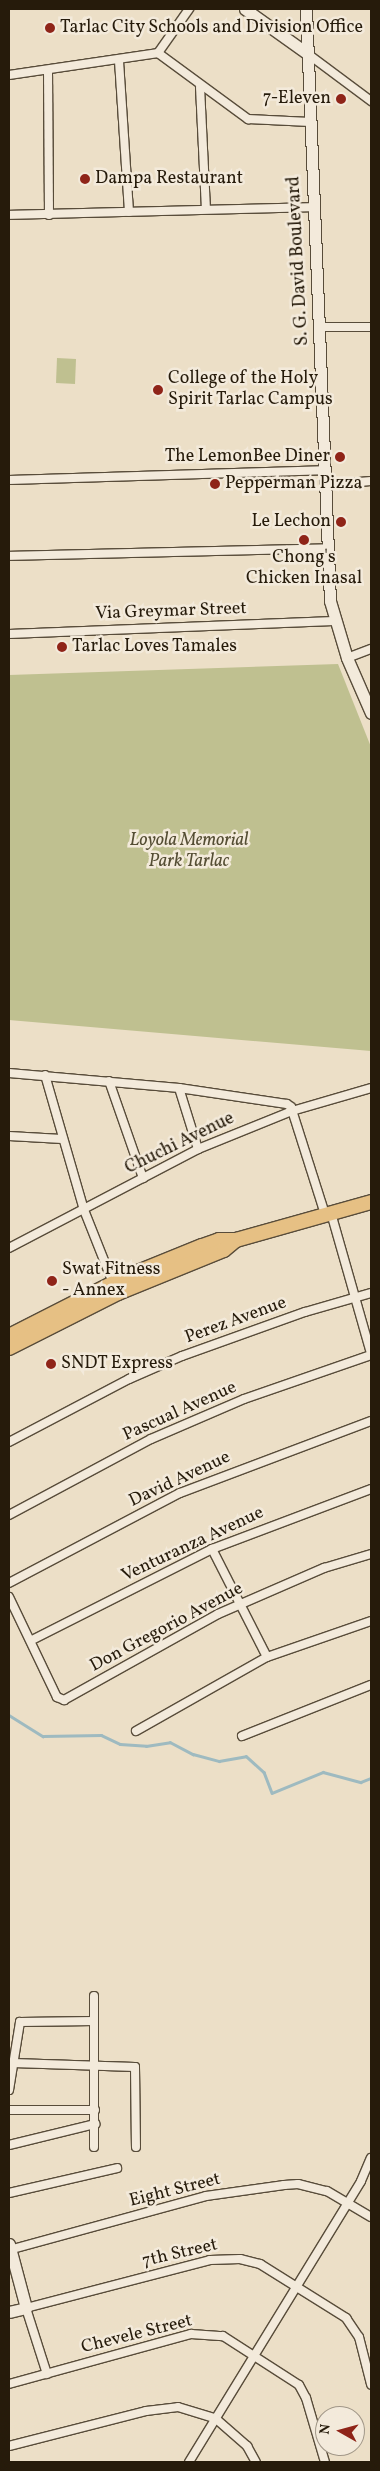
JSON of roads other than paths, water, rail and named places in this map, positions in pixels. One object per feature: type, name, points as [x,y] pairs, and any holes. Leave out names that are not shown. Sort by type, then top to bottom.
[{"type":"highway","points":[[9,1336],[113,1283],[202,1246],[219,1240],[236,1240],[371,1202]]},
{"type":"highway","points":[[9,1348],[118,1293],[224,1250],[236,1240]]},
{"type":"street","points":[[9,75],[119,61],[158,53],[189,9]]},
{"type":"street","points":[[246,9],[371,102]]},
{"type":"street","name":"S. G. David Boulevard","points":[[306,9],[320,328],[324,485],[334,621],[347,658],[371,713]]},
{"type":"street","points":[[158,53],[200,87],[248,119],[310,122]]},
{"type":"street","points":[[119,61],[129,212]]},
{"type":"street","points":[[48,70],[49,215]]},
{"type":"street","points":[[200,87],[206,208]]},
{"type":"street","points":[[9,215],[206,208],[314,207]]},
{"type":"street","points":[[320,328],[371,327]]},
{"type":"street","points":[[9,480],[324,470]]},
{"type":"street","points":[[324,485],[371,481]]},
{"type":"street","points":[[9,556],[328,548]]},
{"type":"street","name":"Via Greymar Street","points":[[9,634],[334,621]]},
{"type":"street","points":[[347,658],[371,649]]},
{"type":"street","points":[[9,1073],[179,1088],[276,1102],[291,1106],[356,1297],[371,1354]]},
{"type":"street","points":[[45,1075],[84,1210],[113,1283]]},
{"type":"street","points":[[109,1081],[143,1178]]},
{"type":"street","points":[[179,1088],[198,1149]]},
{"type":"street","name":"Chuchi Avenue","points":[[9,1248],[198,1149],[292,1111],[371,1088]]},
{"type":"street","points":[[9,1136],[62,1139]]},
{"type":"street","name":"Perez Avenue","points":[[9,1442],[129,1379],[182,1356],[237,1335],[371,1293]]},
{"type":"street","name":"Pascual Avenue","points":[[9,1515],[151,1439],[244,1399],[371,1354]]},
{"type":"street","name":"David Avenue","points":[[9,1583],[180,1493],[371,1421]]},
{"type":"street","name":"Venturanza Avenue","points":[[32,1640],[212,1549],[371,1489]]},
{"type":"street","points":[[212,1549],[267,1657]]},
{"type":"street","name":"Don Gregorio Avenue","points":[[32,1640],[57,1697],[64,1700],[240,1604],[324,1568],[371,1554]]},
{"type":"street","points":[[9,1597],[32,1640]]},
{"type":"street","points":[[136,1731],[267,1657],[371,1620]]},
{"type":"street","points":[[242,1736],[371,1685]]},
{"type":"street","points":[[94,1996],[96,2065],[94,2147]]},
{"type":"street","points":[[9,2090],[18,2026],[23,2020],[94,2021]]},
{"type":"street","points":[[13,2063],[135,2067],[136,2147]]},
{"type":"street","points":[[9,2110],[95,2110]]},
{"type":"street","points":[[9,2145],[94,2124]]},
{"type":"street","points":[[189,2462],[347,2203],[371,2158]]},
{"type":"street","points":[[9,2192],[117,2168]]},
{"type":"street","name":"Eight Street","points":[[9,2248],[206,2196],[284,2185],[315,2187],[371,2217]]},
{"type":"street","points":[[9,2248],[47,2374]]},
{"type":"street","name":"7th Street","points":[[26,2308],[224,2258],[260,2264],[346,2318],[358,2338],[371,2384]]},
{"type":"street","points":[[9,2312],[26,2308]]},
{"type":"street","name":"Chevele Street","points":[[9,2384],[191,2334],[223,2336],[254,2354],[299,2385],[306,2398],[325,2462]]},
{"type":"street","points":[[9,2446],[161,2408],[178,2408],[215,2418],[247,2446],[256,2462]]},
{"type":"waterway","points":[[9,1715],[43,1736],[101,1735],[120,1744],[146,1746],[170,1742],[193,1754],[219,1761],[246,1756],[264,1772],[272,1793],[323,1772],[361,1782],[371,1778]]},
{"type":"place","name":"Tarlac City Schools and Division Office","points":[[50,28]]},
{"type":"place","name":"7-Eleven","points":[[341,99]]},
{"type":"place","name":"Dampa Restaurant","points":[[85,179]]},
{"type":"place","name":"College of the Holy Spirit Tarlac Campus","points":[[158,390]]},
{"type":"place","name":"The LemonBee Diner","points":[[340,457]]},
{"type":"place","name":"Pepperman Pizza","points":[[215,484]]},
{"type":"place","name":"Le Lechon","points":[[341,522]]},
{"type":"place","name":"Chong's Chicken Inasal","points":[[304,540]]},
{"type":"place","name":"Tarlac Loves Tamales","points":[[62,647]]},
{"type":"place","name":"Swat Fitness - Annex","points":[[52,1281]]},
{"type":"place","name":"SNDT Express","points":[[51,1364]]},
{"type":"park label","name":"Loyola Memorial Park Tarlac","points":[[189,852]]}]
